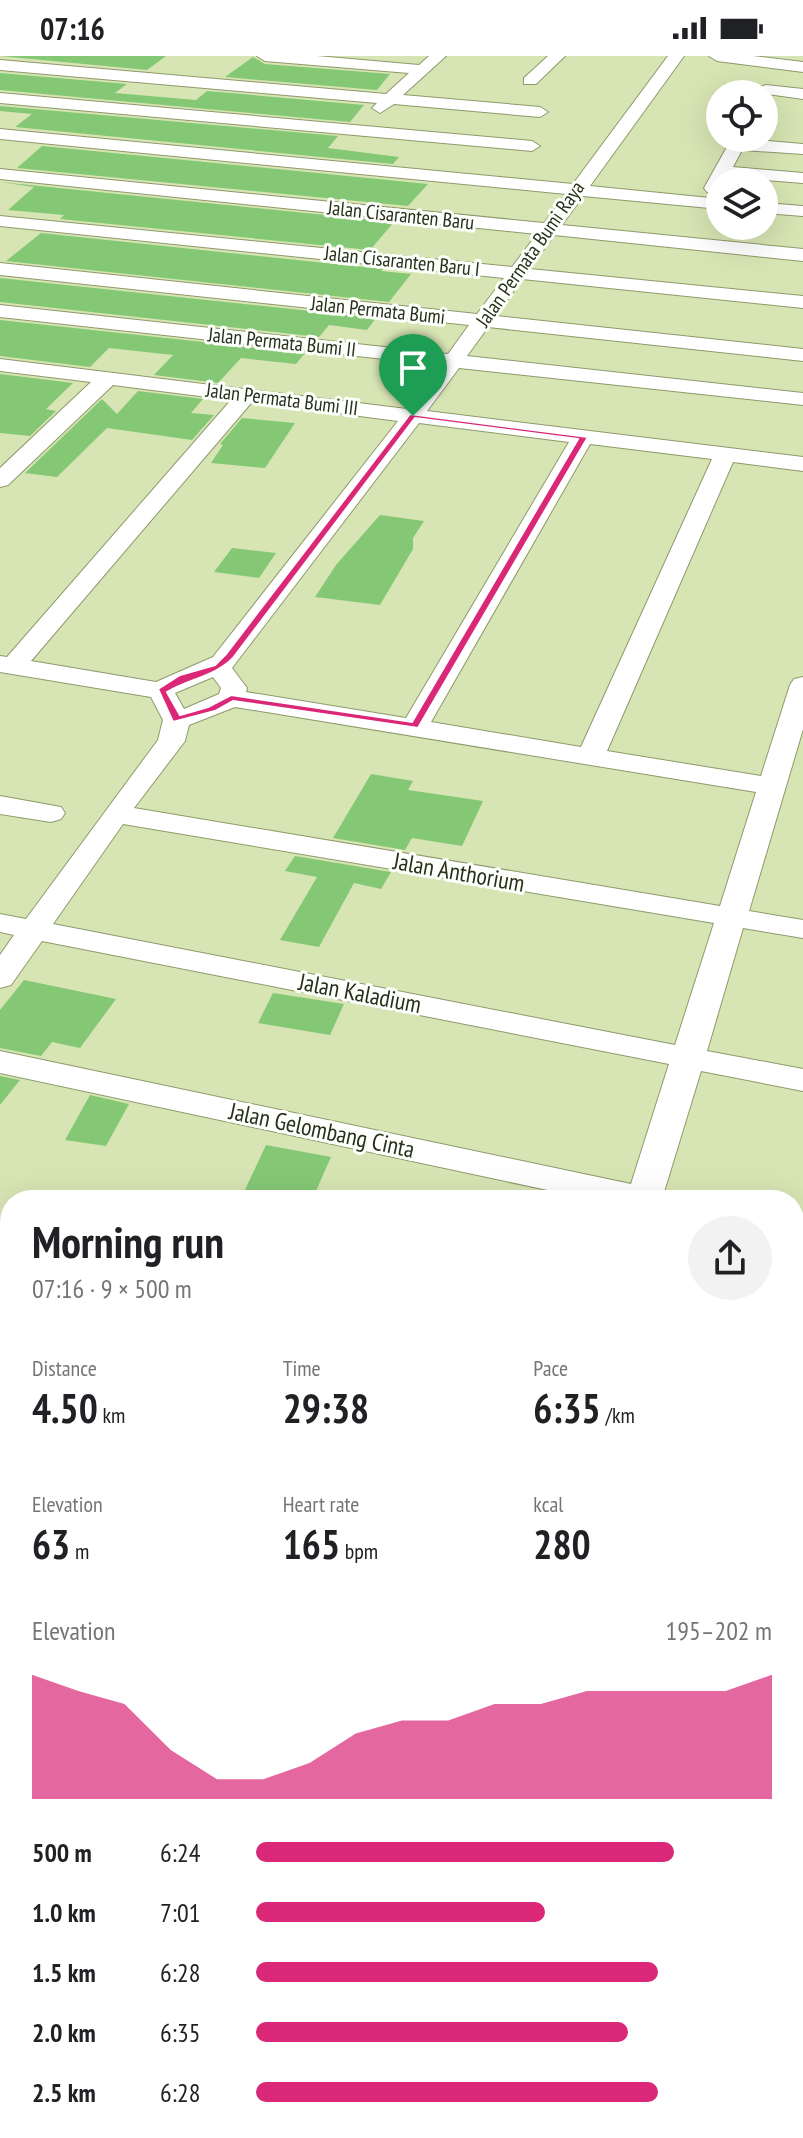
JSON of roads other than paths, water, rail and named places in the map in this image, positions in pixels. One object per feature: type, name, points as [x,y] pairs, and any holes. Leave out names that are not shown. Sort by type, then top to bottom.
[{"type":"street","points":[[0,98],[60,56]]},
{"type":"street","points":[[265,56],[424,70]]},
{"type":"street","points":[[318,165],[438,56]]},
{"type":"street","points":[[530,81],[557,56]]},
{"type":"street","name":"Jalan Permata Bumi Raya","points":[[219,668],[279,594],[413,416],[575,190],[676,56]]},
{"type":"street","points":[[717,56],[803,67]]},
{"type":"street","points":[[0,65],[540,112]]},
{"type":"street","points":[[772,80],[780,65]]},
{"type":"street","points":[[778,93],[803,94]]},
{"type":"street","points":[[0,98],[532,146]]},
{"type":"street","points":[[9,248],[124,146],[168,112]]},
{"type":"street","points":[[0,134],[706,202]]},
{"type":"street","points":[[778,146],[803,149]]},
{"type":"street","name":"Jalan Cisaranten Baru","points":[[0,174],[68,195],[547,229],[803,255]]},
{"type":"street","points":[[778,176],[803,178]]},
{"type":"street","points":[[778,209],[803,211]]},
{"type":"street","name":"Jalan Cisaranten Baru I","points":[[0,221],[803,302]]},
{"type":"street","name":"Jalan Permata Bumi","points":[[0,269],[803,355]]},
{"type":"street","name":"Jalan Permata Bumi II","points":[[0,311],[803,399]]},
{"type":"street","name":"Jalan Permata Bumi III","points":[[0,365],[803,464]]},
{"type":"street","points":[[0,480],[109,377]]},
{"type":"street","points":[[6,665],[104,562],[247,395]]},
{"type":"street","points":[[415,726],[583,437]]},
{"type":"street","points":[[591,755],[725,455]]},
{"type":"street","points":[[6,665],[161,691],[183,678],[219,668],[234,688],[231,698]]},
{"type":"street","points":[[650,1190],[729,917],[803,685]]},
{"type":"street","points":[[0,978],[115,814],[171,741],[177,720],[161,691]]},
{"type":"street","points":[[177,720],[211,709],[231,698],[771,786]]},
{"type":"street","points":[[0,805],[51,813]]},
{"type":"street","name":"Jalan Anthorium","points":[[115,814],[803,929]]},
{"type":"street","name":"Jalan Kaladium","points":[[0,923],[803,1080]]},
{"type":"street","name":"Jalan Gelombang Cinta","points":[[0,1062],[604,1190]]}]
